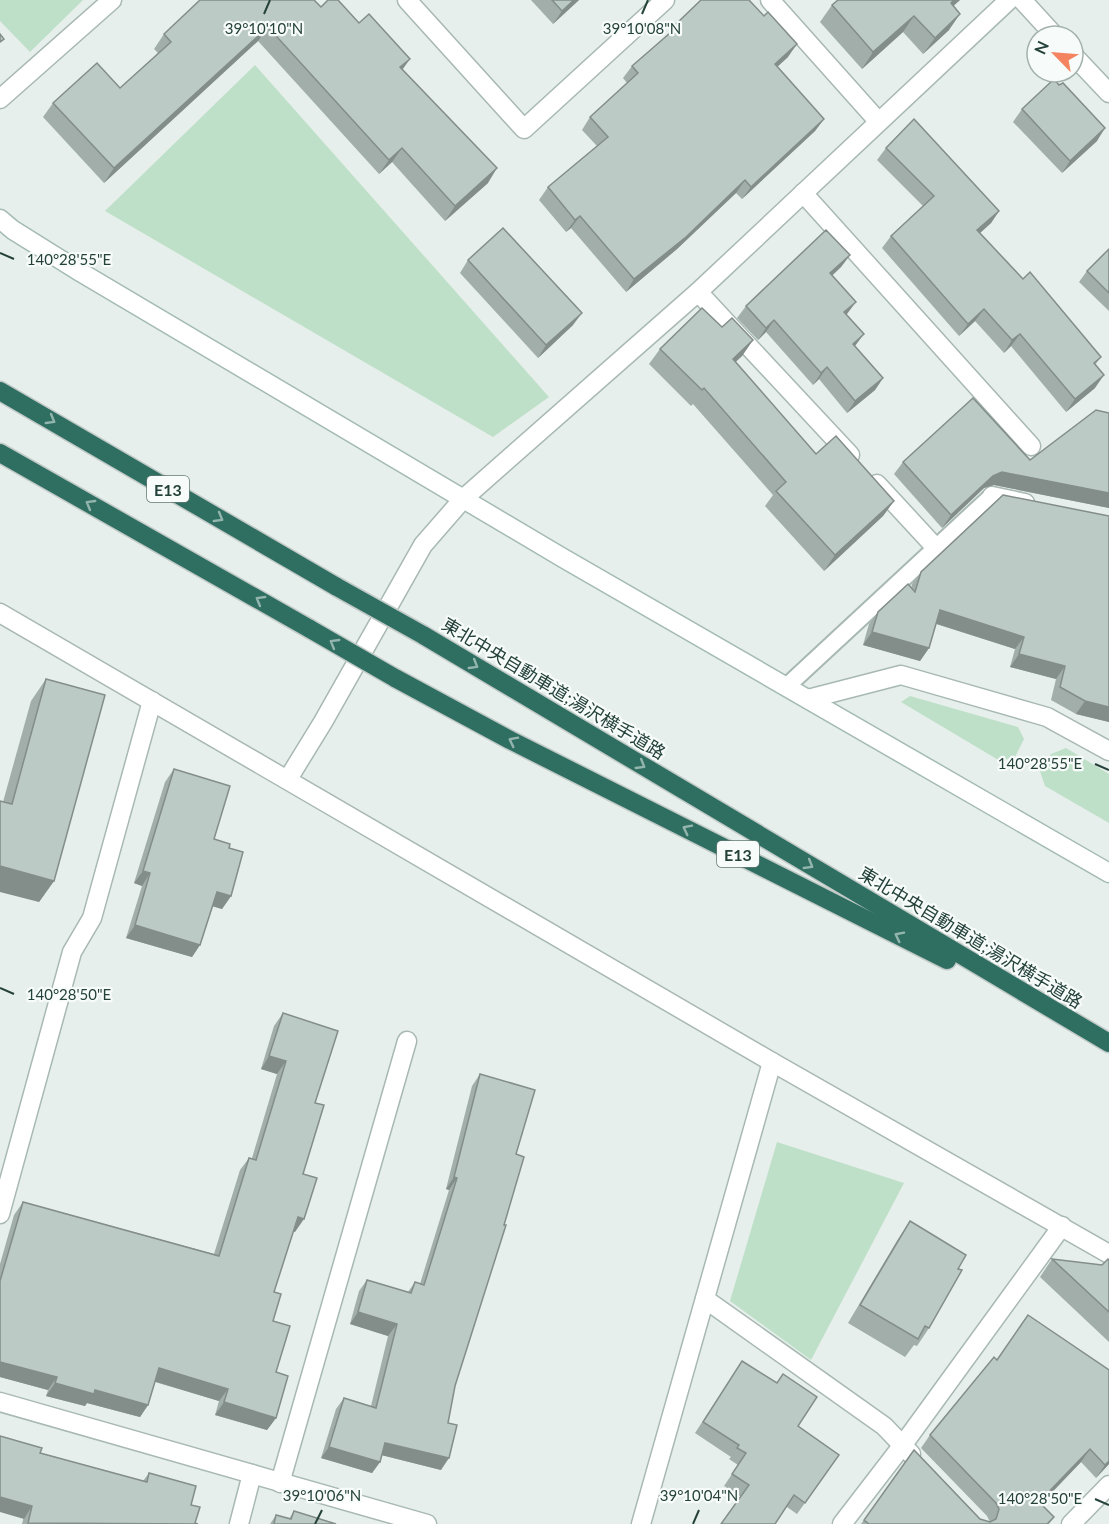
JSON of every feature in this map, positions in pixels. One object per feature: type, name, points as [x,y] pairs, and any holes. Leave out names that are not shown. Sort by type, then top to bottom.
[{"type":"highway","name":"東北中央自動車道;湯沢横手道路","points":[[0,391],[423,635],[1109,1043]]},
{"type":"highway","name":"東北中央自動車道;湯沢横手道路","points":[[0,453],[395,678],[531,750],[1083,1028]]},
{"type":"street","points":[[0,99],[112,0]]},
{"type":"street","points":[[407,0],[524,129],[665,0]]},
{"type":"street","points":[[770,0],[878,121]]},
{"type":"street","points":[[288,779],[323,722],[423,545],[463,499],[698,292],[878,121],[1010,0]]},
{"type":"street","points":[[1022,0],[1044,24]]},
{"type":"street","points":[[1085,68],[1109,93]]},
{"type":"street","points":[[803,193],[1031,446]]},
{"type":"street","points":[[0,219],[13,230],[82,273],[463,499],[1109,873]]},
{"type":"street","points":[[698,292],[936,548]]},
{"type":"street","points":[[992,496],[1039,505]]},
{"type":"street","points":[[0,613],[772,1062],[1109,1254]]},
{"type":"street","points":[[808,699],[901,675],[1047,717],[1109,751]]},
{"type":"street","points":[[0,1214],[72,952],[92,918],[152,701]]},
{"type":"street","points":[[280,1483],[407,1041]]},
{"type":"street","points":[[641,1524],[772,1062]]},
{"type":"street","points":[[842,1524],[902,1446],[1062,1226]]},
{"type":"street","points":[[705,1299],[884,1426],[926,1470]]},
{"type":"street","points":[[0,1402],[427,1524]]},
{"type":"street","points":[[239,1524],[252,1474]]},
{"type":"street","points":[[1071,1524],[1109,1485]]},
{"type":"lane","points":[[786,687],[992,496]]},
{"type":"green space","points":[[0,0],[83,0],[30,52],[0,21]]},
{"type":"green space","points":[[255,65],[549,397],[493,437],[105,211]]},
{"type":"green space","points":[[910,696],[1018,727],[1024,739],[1015,757],[1000,761],[901,702]]},
{"type":"green space","points":[[1066,748],[1109,774],[1109,823],[1045,786],[1040,771],[1051,754]]},
{"type":"green space","points":[[777,1142],[904,1183],[811,1360],[730,1301]]},
{"type":"building","points":[[200,0],[314,0],[321,7],[328,0],[338,0],[359,23],[369,14],[410,59],[400,67],[497,168],[455,206],[402,148],[389,160],[268,27],[114,168],[53,103],[97,63],[120,88],[171,42],[164,34]]},
{"type":"building","points":[[552,0],[574,0],[562,11]]},
{"type":"building","points":[[701,0],[749,0],[764,16],[768,12],[797,44],[775,64],[824,119],[751,187],[745,180],[686,237],[634,279],[580,216],[575,220],[548,187],[608,137],[590,117],[638,73],[632,66],[678,26],[676,24]]},
{"type":"building","points":[[838,0],[954,0],[951,3],[960,14],[935,38],[914,16],[873,52],[832,5]]},
{"type":"building","points":[[1049,84],[1064,84],[1105,128],[1070,161],[1022,109]]},
{"type":"building","points":[[914,119],[999,211],[977,230],[1023,279],[1030,272],[1101,357],[1094,363],[1104,375],[1075,399],[1020,334],[1012,340],[984,309],[968,324],[891,236],[934,196],[886,148]]},
{"type":"building","points":[[503,228],[582,313],[546,345],[468,260]]},
{"type":"building","points":[[826,230],[850,255],[830,273],[856,302],[844,312],[864,334],[853,344],[883,378],[855,401],[827,367],[821,373],[774,320],[766,328],[746,306]]},
{"type":"building","points":[[1109,249],[1109,293],[1087,271]]},
{"type":"building","points":[[702,308],[722,327],[732,318],[753,340],[733,359],[816,454],[836,436],[894,501],[835,555],[776,491],[786,482],[704,388],[702,390],[660,349]]},
{"type":"building","points":[[973,398],[1030,460],[1096,410],[1109,413],[1109,493],[1002,472],[993,476],[951,515],[903,462]]},
{"type":"building","points":[[1003,495],[1109,516],[1109,707],[1085,701],[1060,687],[1065,666],[1019,654],[1024,637],[940,610],[929,648],[872,632],[878,612],[908,584],[915,592],[921,572]]},
{"type":"building","points":[[46,679],[105,695],[54,881],[0,866],[0,801],[12,804]]},
{"type":"building","points":[[174,769],[230,786],[214,839],[230,844],[229,848],[243,852],[231,896],[217,892],[200,945],[135,925],[150,873],[143,871]]},
{"type":"building","points":[[283,1013],[338,1031],[315,1103],[324,1105],[303,1174],[317,1178],[304,1219],[298,1217],[274,1292],[281,1294],[273,1321],[290,1326],[276,1372],[288,1376],[276,1418],[224,1402],[228,1389],[159,1368],[148,1405],[95,1390],[94,1394],[55,1383],[57,1377],[0,1362],[0,1281],[23,1202],[219,1256],[249,1158],[256,1160],[286,1061],[269,1056]]},
{"type":"building","points":[[480,1074],[535,1090],[516,1154],[524,1157],[504,1225],[506,1225],[455,1386],[448,1423],[457,1425],[449,1458],[385,1443],[380,1462],[329,1447],[344,1398],[376,1408],[397,1324],[358,1312],[367,1280],[411,1293],[415,1282],[424,1285],[457,1178],[454,1177]]},
{"type":"building","points":[[910,1221],[966,1255],[958,1269],[962,1270],[929,1328],[925,1326],[918,1339],[860,1305]]},
{"type":"building","points":[[1052,1259],[1102,1265],[1108,1259],[1109,1312]]},
{"type":"building","points":[[1028,1315],[1109,1370],[1109,1461],[1105,1465],[1090,1449],[1039,1502],[1054,1517],[1047,1524],[869,1524],[864,1520],[914,1450],[980,1519],[990,1522],[996,1519],[999,1509],[996,1503],[930,1435],[994,1357],[997,1360]]},
{"type":"building","points":[[742,1361],[777,1383],[783,1374],[817,1397],[798,1426],[839,1455],[805,1503],[794,1495],[775,1524],[721,1524],[749,1485],[732,1474],[746,1453],[737,1448],[739,1445],[703,1422]]},
{"type":"building","points":[[0,1436],[42,1448],[40,1453],[147,1482],[149,1473],[196,1486],[191,1505],[200,1507],[195,1523],[198,1524],[28,1523],[32,1506],[0,1497]]},
{"type":"building","points":[[294,1511],[336,1524],[274,1524],[276,1515],[291,1519]]}]
